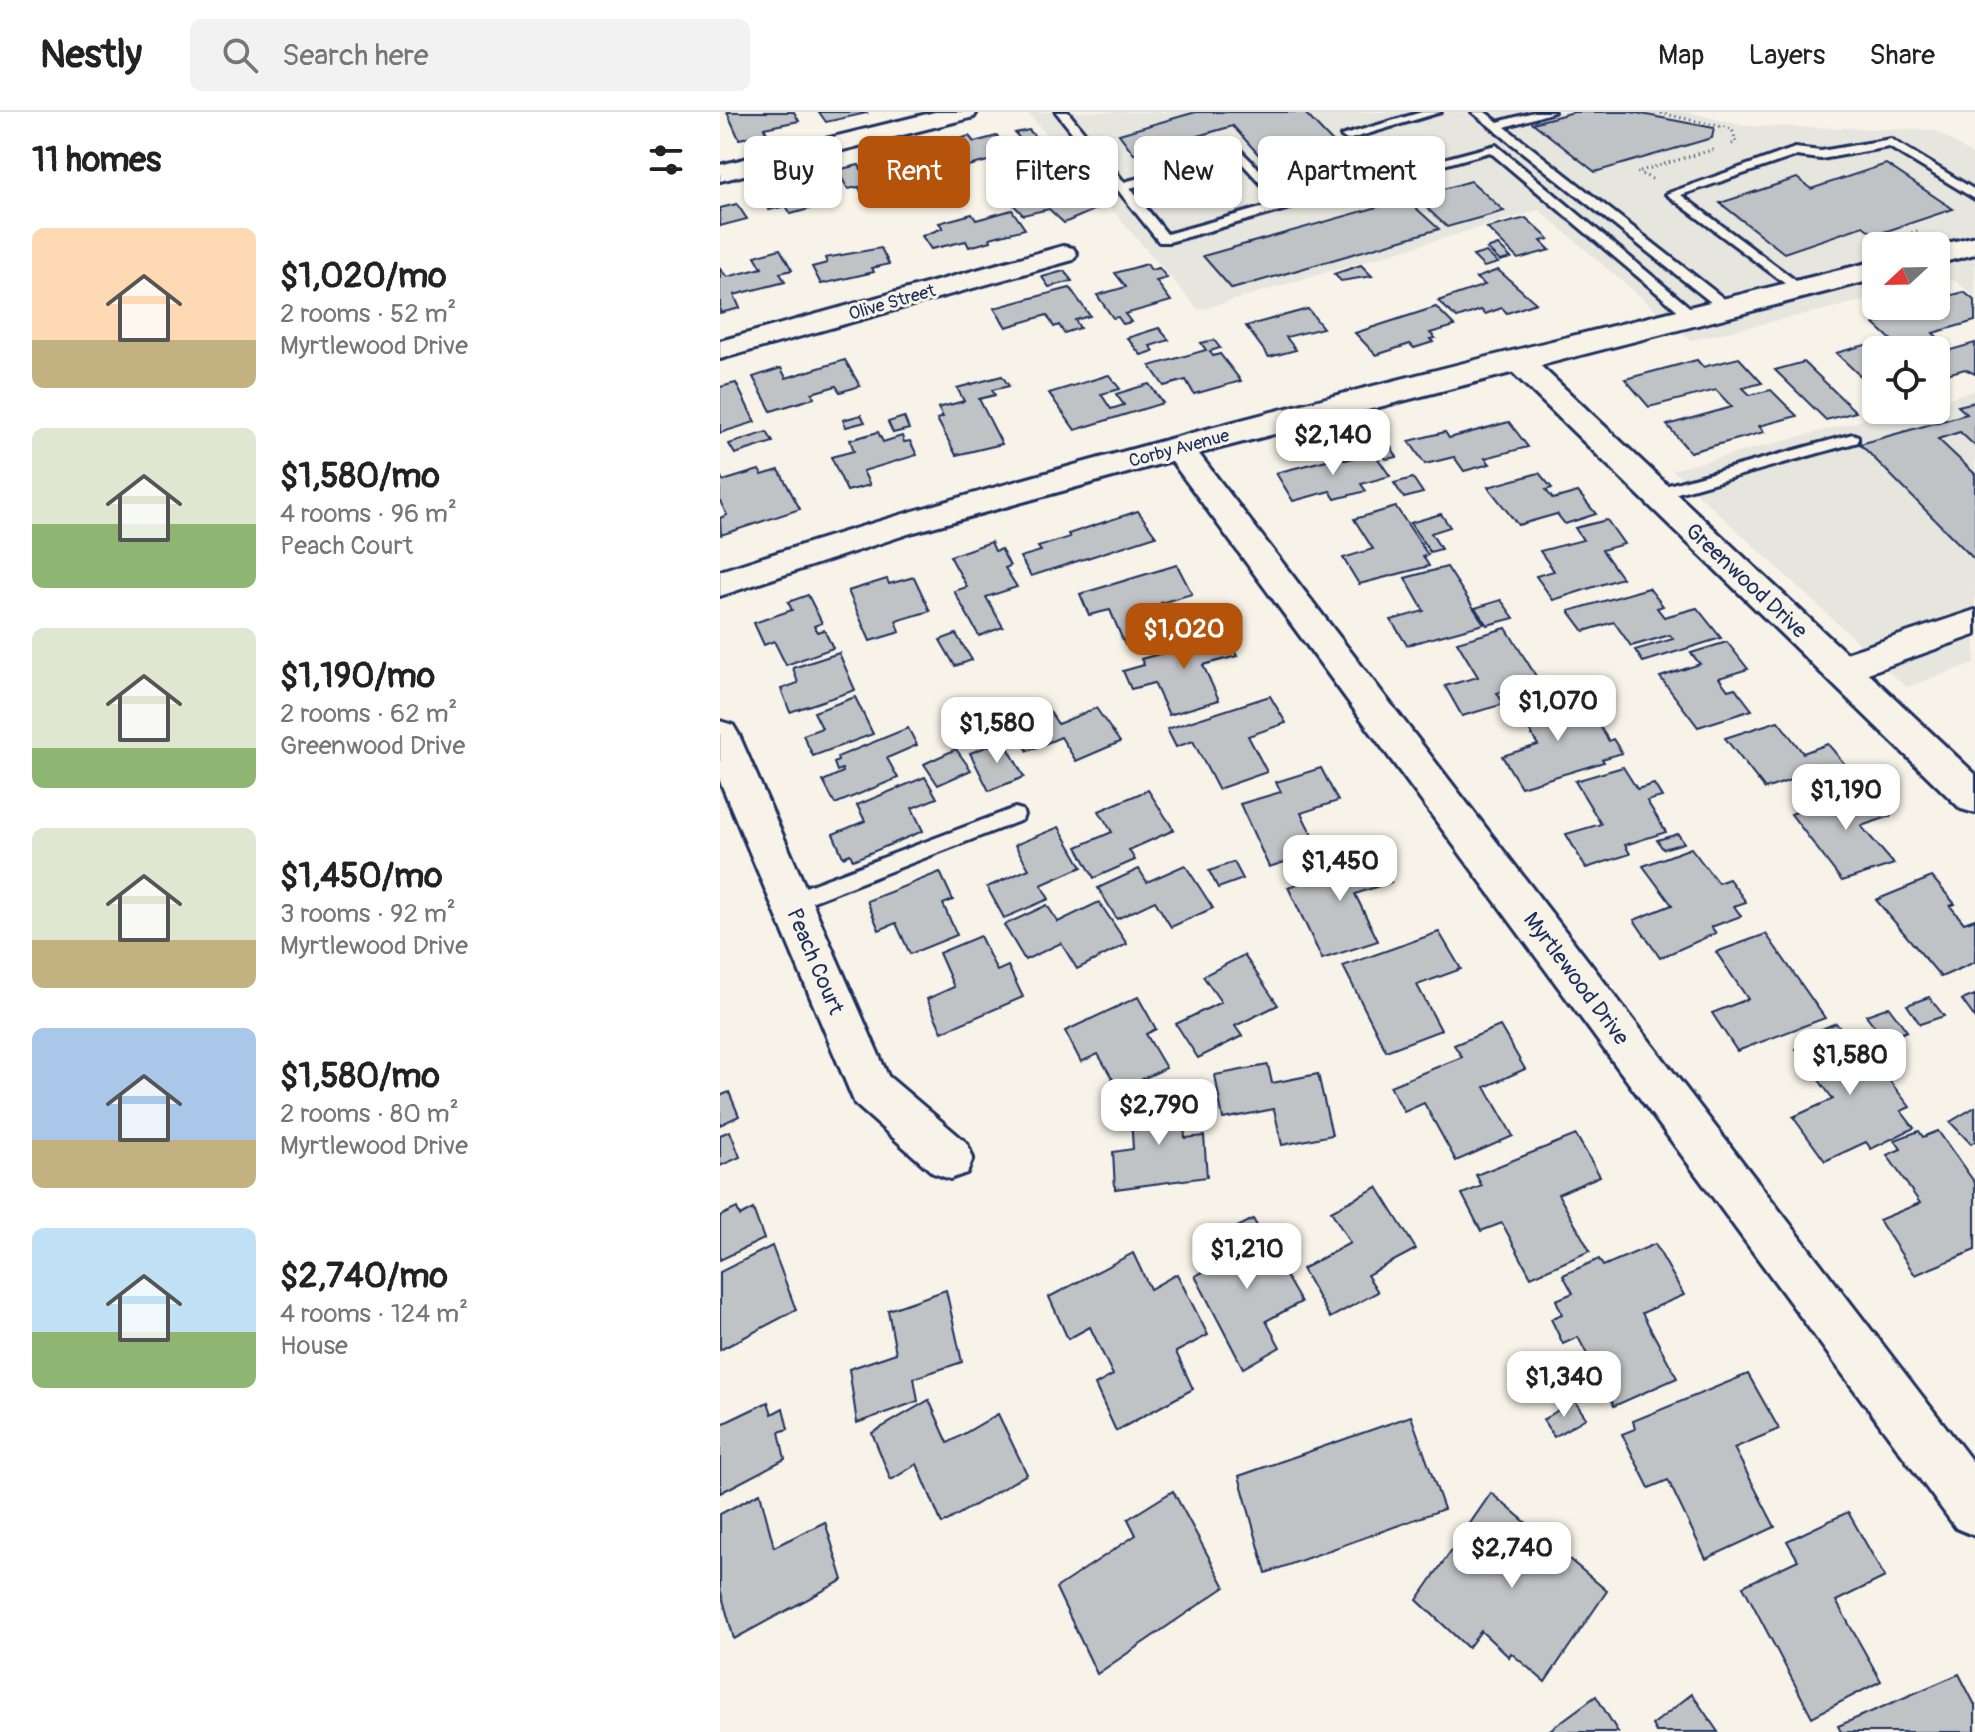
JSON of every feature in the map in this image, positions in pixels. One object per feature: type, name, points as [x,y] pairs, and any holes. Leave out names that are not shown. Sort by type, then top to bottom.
[{"type":"street","points":[[720,173],[965,112]]},
{"type":"street","points":[[1950,243],[1975,245]]},
{"type":"street","name":"Olive Street","points":[[720,350],[1063,254]]},
{"type":"street","name":"Corby Avenue","points":[[720,584],[902,524],[1178,448],[1799,290],[1862,264]]},
{"type":"street","name":"Greenwood Drive","points":[[1518,361],[1975,798]]},
{"type":"street","name":"Myrtlewood Drive","points":[[1178,448],[1975,1509]]},
{"type":"street","points":[[1841,669],[1975,622]]},
{"type":"street","name":"Peach Court","points":[[720,735],[871,1090],[950,1158]]},
{"type":"lane","points":[[1062,112],[1164,239],[1273,208]]},
{"type":"lane","points":[[1347,136],[1435,112]]},
{"type":"lane","points":[[1478,112],[1727,308]]},
{"type":"lane","points":[[1496,126],[1548,112]]},
{"type":"lane","points":[[1799,290],[1672,194],[1795,152],[1821,155],[1891,143],[1975,195]]},
{"type":"lane","points":[[1445,161],[1492,148],[1693,316]]},
{"type":"lane","points":[[1122,186],[1241,155],[1258,173]]},
{"type":"lane","points":[[1656,494],[1853,439]]},
{"type":"lane","points":[[791,901],[1015,815]]},
{"type":"path","points":[[1656,112],[1732,129],[1736,142],[1637,172],[1678,192]]},
{"type":"shaded area","points":[[1027,112],[1687,112],[1745,126],[1935,130],[1975,157],[1975,297],[1954,280],[1950,281],[1950,232],[1862,232],[1862,301],[1691,340],[1539,210],[1199,310],[1110,208],[1118,208],[1118,136],[1048,136]]},
{"type":"shaded area","points":[[1975,391],[1975,663],[1906,687],[1672,470],[1862,420],[1862,424],[1950,424],[1950,397]]},
{"type":"building","points":[[727,112],[794,112],[799,121],[764,128],[767,133],[739,139]]},
{"type":"building","points":[[819,112],[866,112],[867,113],[826,122]]},
{"type":"building","points":[[1196,112],[1304,112],[1327,136],[1258,136],[1258,154],[1233,126],[1198,136],[1134,136],[1134,154],[1119,134]]},
{"type":"building","points":[[1574,112],[1631,112],[1714,128],[1712,138],[1595,172],[1533,123]]},
{"type":"building","points":[[1029,130],[1035,136],[1018,136],[1015,133]]},
{"type":"building","points":[[970,137],[974,142],[986,139],[986,162],[970,166]]},
{"type":"building","points":[[1886,164],[1953,209],[1884,232],[1871,232],[1863,226],[1784,253],[1720,203],[1797,178],[1811,189]]},
{"type":"building","points":[[858,165],[858,187],[848,189],[842,179],[842,169]]},
{"type":"building","points":[[1471,181],[1504,211],[1447,227],[1427,208],[1445,208],[1445,188]]},
{"type":"building","points":[[737,204],[747,219],[720,226],[720,208]]},
{"type":"building","points":[[787,208],[813,208],[791,214]]},
{"type":"building","points":[[1016,208],[1099,208],[1064,223],[1049,209],[1023,215]]},
{"type":"building","points":[[1374,208],[1416,208],[1439,229],[1232,289],[1203,256]]},
{"type":"building","points":[[1012,210],[1025,229],[990,238],[991,241],[969,247],[966,241],[931,249],[922,236],[943,228],[939,223],[972,214],[976,220]]},
{"type":"building","points":[[1526,218],[1549,239],[1541,241],[1550,250],[1518,259],[1487,228]]},
{"type":"building","points":[[1498,245],[1511,258],[1500,261],[1487,249]]},
{"type":"building","points":[[881,248],[889,264],[872,268],[874,272],[821,284],[812,267],[827,263],[825,258]]},
{"type":"building","points":[[780,249],[792,270],[780,273],[785,282],[734,295],[740,308],[720,313],[720,269],[727,277],[762,268],[755,256]]},
{"type":"building","points":[[1486,252],[1498,263],[1484,267],[1473,256]]},
{"type":"building","points":[[1147,264],[1151,270],[1159,268],[1167,278],[1156,281],[1171,301],[1125,314],[1131,322],[1123,324],[1118,317],[1113,318],[1097,295],[1126,287],[1115,273]]},
{"type":"building","points":[[1361,265],[1372,276],[1341,281],[1334,274]]},
{"type":"building","points":[[1498,270],[1536,303],[1507,313],[1502,308],[1485,314],[1481,310],[1457,318],[1438,301],[1485,285],[1476,278]]},
{"type":"building","points":[[1064,271],[1072,281],[1049,287],[1042,277]]},
{"type":"building","points":[[1070,288],[1090,316],[1075,320],[1080,328],[1064,333],[1059,325],[1054,327],[1047,315],[1006,327],[994,308]]},
{"type":"building","points":[[1964,292],[1975,301],[1975,321],[1933,333],[1936,336],[1887,336],[1874,324],[1888,320],[1950,320],[1950,296]]},
{"type":"building","points":[[1436,307],[1455,326],[1430,333],[1435,338],[1430,339],[1433,342],[1414,348],[1410,344],[1376,355],[1355,333]]},
{"type":"building","points":[[1308,309],[1323,328],[1286,337],[1296,350],[1269,357],[1246,326]]},
{"type":"building","points":[[1159,328],[1169,340],[1150,346],[1154,351],[1141,355],[1127,338]]},
{"type":"building","points":[[1214,340],[1220,348],[1210,351],[1213,356],[1220,354],[1241,381],[1194,394],[1186,380],[1164,386],[1150,366],[1206,350],[1201,343]]},
{"type":"building","points":[[1975,343],[1975,374],[1965,369],[1950,373],[1950,349]]},
{"type":"building","points":[[1862,346],[1862,378],[1836,353]]},
{"type":"building","points":[[1739,358],[1762,383],[1743,388],[1750,395],[1771,390],[1797,416],[1759,426],[1764,432],[1690,452],[1667,425],[1732,407],[1716,390],[1649,407],[1625,379],[1697,360],[1703,367]]},
{"type":"building","points":[[845,360],[860,386],[840,392],[836,386],[812,393],[814,398],[771,411],[753,377],[781,368],[786,378]]},
{"type":"building","points":[[1804,362],[1856,412],[1826,420],[1775,370]]},
{"type":"building","points":[[1109,375],[1120,389],[1101,394],[1111,409],[1124,405],[1116,394],[1149,384],[1163,403],[1075,430],[1049,393]]},
{"type":"building","points":[[1002,376],[1009,386],[992,390],[995,395],[979,399],[1002,444],[956,455],[937,419],[943,417],[938,408],[964,401],[957,388]]},
{"type":"building","points":[[736,383],[755,422],[720,433],[720,387]]},
{"type":"building","points":[[1975,402],[1975,446],[1960,432],[1938,439],[1975,474],[1975,560],[1860,444],[1931,424],[1950,424],[1950,419],[1967,414],[1958,406]]},
{"type":"building","points":[[861,415],[865,422],[846,427],[843,420]]},
{"type":"building","points":[[904,417],[909,429],[893,433],[888,422]]},
{"type":"building","points":[[1509,422],[1528,447],[1485,458],[1490,464],[1464,471],[1454,457],[1425,464],[1409,441],[1445,432],[1449,438]]},
{"type":"building","points":[[767,432],[773,442],[735,454],[729,444]]},
{"type":"building","points":[[878,432],[883,442],[902,436],[904,442],[910,441],[917,455],[863,471],[870,485],[847,491],[831,457],[854,451],[850,440]]},
{"type":"building","points":[[1389,443],[1397,457],[1386,459],[1378,446]]},
{"type":"building","points":[[1374,453],[1390,476],[1361,484],[1366,491],[1335,499],[1330,491],[1293,501],[1276,473],[1342,456],[1345,460]]},
{"type":"building","points":[[759,470],[762,475],[779,470],[800,509],[721,535],[720,518],[727,515],[720,501],[720,475],[723,481]]},
{"type":"building","points":[[1539,473],[1552,488],[1546,490],[1553,499],[1578,492],[1596,514],[1565,524],[1557,514],[1518,525],[1488,487]]},
{"type":"building","points":[[1413,478],[1423,493],[1404,498],[1394,483]]},
{"type":"building","points":[[1396,507],[1428,555],[1423,556],[1429,566],[1359,584],[1343,558],[1373,549],[1354,519]]},
{"type":"building","points":[[1138,511],[1156,536],[1031,576],[1020,557],[1041,551],[1038,547],[1070,537],[1068,534]]},
{"type":"building","points":[[1441,514],[1450,527],[1431,533],[1441,549],[1430,552],[1410,523]]},
{"type":"building","points":[[1607,520],[1624,544],[1602,550],[1622,578],[1553,600],[1536,576],[1554,571],[1540,551],[1583,540],[1575,528]]},
{"type":"building","points":[[991,542],[995,551],[1001,549],[1010,566],[1005,568],[1017,587],[986,597],[1003,627],[979,636],[954,591],[967,587],[950,556]]},
{"type":"building","points":[[1177,565],[1192,594],[1161,603],[1174,632],[1125,645],[1110,610],[1089,615],[1080,594]]},
{"type":"building","points":[[1447,567],[1484,624],[1407,645],[1391,620],[1424,611],[1405,578]]},
{"type":"building","points":[[914,577],[930,611],[896,621],[900,632],[870,641],[848,591],[887,579],[889,584]]},
{"type":"building","points":[[1649,588],[1663,606],[1657,608],[1664,617],[1697,608],[1721,638],[1643,662],[1635,650],[1673,639],[1670,635],[1631,646],[1614,622],[1584,631],[1569,611]]},
{"type":"building","points":[[808,595],[822,623],[814,626],[817,632],[824,630],[833,648],[786,665],[774,641],[764,645],[754,623],[792,610],[788,602]]},
{"type":"building","points":[[1501,600],[1514,618],[1487,625],[1475,608]]},
{"type":"building","points":[[1223,627],[1237,656],[1203,665],[1219,700],[1169,715],[1154,683],[1131,689],[1123,671],[1144,665],[1141,659],[1181,648],[1177,639]]},
{"type":"building","points":[[1506,628],[1539,681],[1497,693],[1504,704],[1462,716],[1445,686],[1478,677],[1457,642]]},
{"type":"building","points":[[956,634],[972,660],[955,666],[940,640]]},
{"type":"building","points":[[1727,642],[1748,669],[1719,678],[1728,690],[1735,688],[1752,710],[1698,727],[1660,677],[1700,664],[1691,653]]},
{"type":"building","points":[[839,653],[855,690],[790,712],[781,689],[798,683],[793,668]]},
{"type":"building","points":[[1270,696],[1286,723],[1248,736],[1267,772],[1218,789],[1193,741],[1176,747],[1167,729]]},
{"type":"building","points":[[1561,696],[1578,721],[1593,716],[1609,741],[1613,739],[1622,753],[1602,759],[1604,762],[1521,787],[1502,756],[1538,745],[1516,709]]},
{"type":"building","points":[[855,697],[873,734],[813,756],[803,735],[822,728],[814,712]]},
{"type":"building","points":[[1096,708],[1120,742],[1076,761],[1061,737],[1028,751],[1011,725],[1048,709],[1058,724]]},
{"type":"building","points":[[1778,721],[1803,753],[1828,744],[1857,779],[1823,791],[1808,774],[1765,789],[1725,738]]},
{"type":"building","points":[[908,728],[917,745],[887,758],[898,778],[835,804],[823,781],[843,772],[842,769],[837,771],[834,763],[838,761],[837,757]]},
{"type":"building","points":[[1004,740],[1024,777],[989,791],[970,753]]},
{"type":"building","points":[[956,749],[971,770],[938,785],[924,764]]},
{"type":"building","points":[[1623,767],[1637,789],[1654,784],[1662,797],[1647,801],[1666,832],[1625,845],[1630,854],[1586,868],[1566,834],[1601,824],[1575,781]]},
{"type":"building","points":[[1321,768],[1338,801],[1301,813],[1320,851],[1269,867],[1240,804],[1281,792],[1276,782]]},
{"type":"building","points":[[925,777],[937,798],[912,808],[923,831],[853,860],[850,854],[843,857],[833,834],[865,821],[857,805]]},
{"type":"building","points":[[1866,785],[1891,816],[1861,826],[1894,864],[1842,881],[1791,814]]},
{"type":"building","points":[[1148,790],[1174,830],[1129,850],[1135,860],[1094,878],[1077,847],[1112,832],[1099,811]]},
{"type":"building","points":[[1059,827],[1082,867],[1041,885],[1049,899],[1004,918],[987,887],[1029,869],[1015,845]]},
{"type":"building","points":[[1678,834],[1684,843],[1663,849],[1657,840]]},
{"type":"building","points":[[1373,848],[1391,882],[1355,894],[1378,941],[1322,959],[1288,887],[1328,874],[1323,864]]},
{"type":"building","points":[[1691,848],[1718,883],[1729,879],[1746,902],[1734,906],[1741,916],[1711,927],[1716,933],[1660,958],[1634,920],[1672,905],[1643,866]]},
{"type":"building","points":[[1234,862],[1243,879],[1218,888],[1209,871]]},
{"type":"building","points":[[1185,865],[1213,908],[1171,927],[1155,901],[1117,919],[1098,888],[1139,869],[1147,882]]},
{"type":"building","points":[[940,872],[953,900],[943,904],[957,935],[910,954],[896,923],[879,930],[867,901]]},
{"type":"building","points":[[1932,877],[1955,904],[1950,906],[1964,923],[1975,919],[1975,962],[1941,977],[1876,900]]},
{"type":"building","points":[[1099,902],[1127,944],[1077,969],[1061,943],[1025,960],[1004,925],[1047,905],[1058,922]]},
{"type":"building","points":[[1439,932],[1461,969],[1417,985],[1441,1030],[1386,1051],[1343,966]]},
{"type":"building","points":[[1766,934],[1825,1018],[1737,1051],[1712,1013],[1748,999],[1716,952]]},
{"type":"building","points":[[980,936],[997,971],[1008,966],[1023,997],[942,1032],[927,999],[954,987],[939,953]]},
{"type":"building","points":[[1244,955],[1278,1005],[1235,1026],[1242,1036],[1198,1058],[1176,1024],[1221,1002],[1203,976]]},
{"type":"building","points":[[1975,995],[1975,1018],[1962,1000]]},
{"type":"building","points":[[1138,997],[1156,1029],[1146,1034],[1166,1068],[1119,1090],[1098,1054],[1081,1062],[1065,1031]]},
{"type":"building","points":[[1929,997],[1944,1016],[1920,1024],[1907,1005]]},
{"type":"building","points":[[1889,1007],[1907,1031],[1885,1040],[1866,1015]]},
{"type":"building","points":[[1836,1023],[1843,1032],[1849,1029],[1910,1107],[1901,1111],[1914,1128],[1871,1149],[1866,1142],[1825,1161],[1793,1117],[1833,1099],[1796,1049],[1820,1038],[1815,1032]]},
{"type":"building","points":[[1500,1026],[1525,1069],[1485,1087],[1513,1136],[1456,1161],[1424,1103],[1404,1112],[1390,1086],[1462,1057],[1454,1045]]},
{"type":"building","points":[[1268,1065],[1272,1083],[1318,1074],[1332,1135],[1282,1145],[1274,1109],[1223,1119],[1215,1075]]},
{"type":"building","points":[[729,1092],[739,1116],[720,1125],[720,1096]]},
{"type":"building","points":[[1182,1095],[1185,1138],[1204,1136],[1207,1177],[1115,1189],[1113,1152],[1133,1149],[1130,1102]]},
{"type":"building","points":[[1975,1107],[1975,1141],[1971,1144],[1950,1122]]},
{"type":"building","points":[[730,1131],[740,1157],[720,1166],[720,1135]]},
{"type":"building","points":[[1919,1131],[1923,1137],[1938,1131],[1975,1183],[1975,1250],[1915,1275],[1879,1220],[1920,1203],[1887,1155],[1901,1149],[1895,1140]]},
{"type":"building","points":[[1576,1135],[1600,1176],[1558,1194],[1590,1251],[1531,1277],[1502,1223],[1481,1231],[1462,1194],[1482,1186],[1476,1175]]},
{"type":"building","points":[[1377,1187],[1416,1249],[1367,1275],[1378,1292],[1330,1318],[1302,1269],[1350,1243],[1331,1211]]},
{"type":"building","points":[[737,1208],[740,1216],[753,1209],[764,1239],[720,1260],[720,1216]]},
{"type":"building","points":[[1253,1219],[1301,1302],[1266,1321],[1280,1347],[1243,1368],[1195,1276],[1222,1262],[1210,1241]]},
{"type":"building","points":[[1655,1244],[1684,1295],[1642,1313],[1677,1378],[1614,1406],[1578,1337],[1563,1344],[1551,1319],[1562,1314],[1556,1300],[1573,1293],[1563,1275],[1599,1259],[1603,1266]]},
{"type":"building","points":[[772,1246],[796,1310],[720,1350],[720,1272]]},
{"type":"building","points":[[1133,1253],[1150,1289],[1177,1274],[1208,1335],[1176,1352],[1193,1389],[1116,1431],[1095,1385],[1113,1375],[1090,1327],[1068,1339],[1049,1297]]},
{"type":"building","points":[[946,1290],[962,1362],[914,1378],[918,1401],[857,1423],[849,1369],[896,1353],[888,1310]]},
{"type":"building","points":[[1748,1374],[1779,1429],[1734,1448],[1775,1527],[1706,1559],[1668,1480],[1649,1488],[1622,1434],[1635,1429],[1633,1421]]},
{"type":"building","points":[[929,1400],[948,1443],[998,1414],[1027,1474],[942,1524],[917,1464],[891,1480],[872,1433]]},
{"type":"building","points":[[1574,1400],[1586,1418],[1554,1437],[1543,1420]]},
{"type":"building","points":[[768,1402],[772,1414],[783,1408],[788,1429],[779,1432],[785,1459],[720,1493],[720,1425]]},
{"type":"building","points":[[1411,1416],[1444,1509],[1266,1573],[1239,1476]]},
{"type":"building","points":[[1173,1491],[1225,1587],[1097,1674],[1056,1588],[1136,1535],[1128,1519]]},
{"type":"building","points":[[760,1493],[774,1547],[825,1522],[843,1580],[734,1639],[720,1589],[720,1514]]},
{"type":"building","points":[[1491,1493],[1607,1591],[1545,1682],[1511,1653],[1509,1657],[1481,1631],[1468,1648],[1417,1600]]},
{"type":"building","points":[[1848,1512],[1885,1577],[1836,1601],[1881,1681],[1812,1717],[1743,1586],[1798,1560],[1787,1541]]},
{"type":"building","points":[[1959,1674],[1975,1705],[1975,1732],[1841,1732],[1838,1726]]},
{"type":"building","points":[[1692,1694],[1718,1732],[1656,1732],[1652,1725]]},
{"type":"building","points":[[1596,1696],[1618,1732],[1547,1732]]}]
